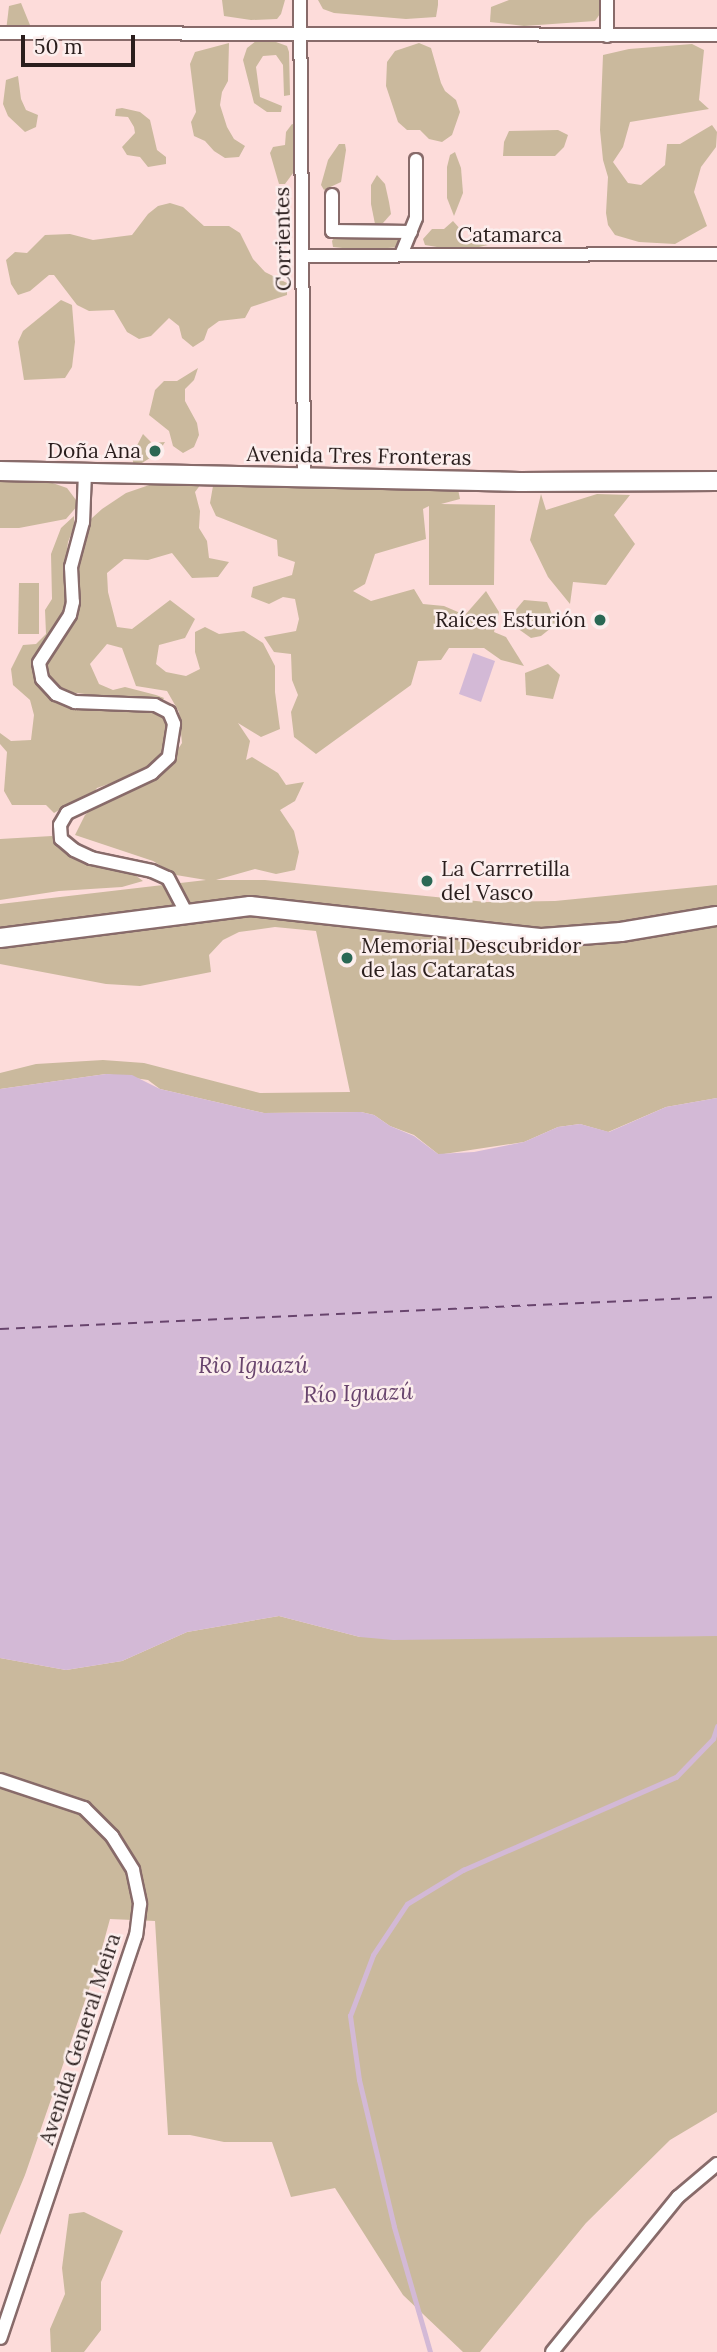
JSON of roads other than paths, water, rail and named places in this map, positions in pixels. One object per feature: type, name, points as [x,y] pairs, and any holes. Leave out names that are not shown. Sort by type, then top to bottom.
[{"type":"main road","name":"Avenida Tres Fronteras","points":[[0,471],[520,482],[717,481]]},
{"type":"main road","points":[[0,938],[250,906],[542,938],[621,932],[717,916]]},
{"type":"street","name":"Corrientes","points":[[300,0],[304,478]]},
{"type":"street","points":[[607,0],[607,36]]},
{"type":"street","points":[[0,33],[717,35]]},
{"type":"street","points":[[401,255],[416,218],[416,160]]},
{"type":"street","points":[[332,194],[332,231],[411,232]]},
{"type":"street","name":"Catamarca","points":[[303,256],[717,254]]},
{"type":"street","points":[[85,473],[83,522],[71,567],[73,602],[70,615],[39,663],[41,679],[56,694],[75,702],[155,705],[169,712],[174,724],[169,757],[152,773],[67,813],[60,825],[61,839],[74,850],[91,858],[152,871],[168,878],[187,915]]},
{"type":"street","name":"Avenida General Meira","points":[[0,1780],[84,1808],[112,1836],[133,1870],[140,1904],[136,1935],[0,2338]]},
{"type":"street","points":[[552,2352],[678,2197],[717,2164]]},
{"type":"water","points":[[473,653],[495,661],[481,702],[459,694]]},
{"type":"water","name":"Rio Iguazú","points":[[106,1074],[132,1075],[160,1089],[264,1113],[361,1112],[374,1115],[390,1126],[414,1136],[438,1154],[474,1152],[524,1142],[558,1127],[580,1124],[609,1132],[666,1107],[717,1098],[717,1636],[393,1640],[360,1637],[279,1616],[187,1632],[122,1661],[66,1670],[0,1658],[0,1089]]},
{"type":"waterway","points":[[430,2352],[394,2227],[359,2080],[350,2016],[373,1955],[407,1904],[463,1870],[676,1777],[713,1739],[717,1727]]},
{"type":"place","name":"Doña Ana","points":[[155,451]]},
{"type":"place","name":"Raíces Esturión","points":[[600,620]]},
{"type":"place","name":"La Carrretilla del Vasco","points":[[427,881]]},
{"type":"place","name":"Memorial Descubridor de las Cataratas","points":[[347,958]]},
{"type":"water label","name":"Río Iguazú","points":[[358,1393]]}]
